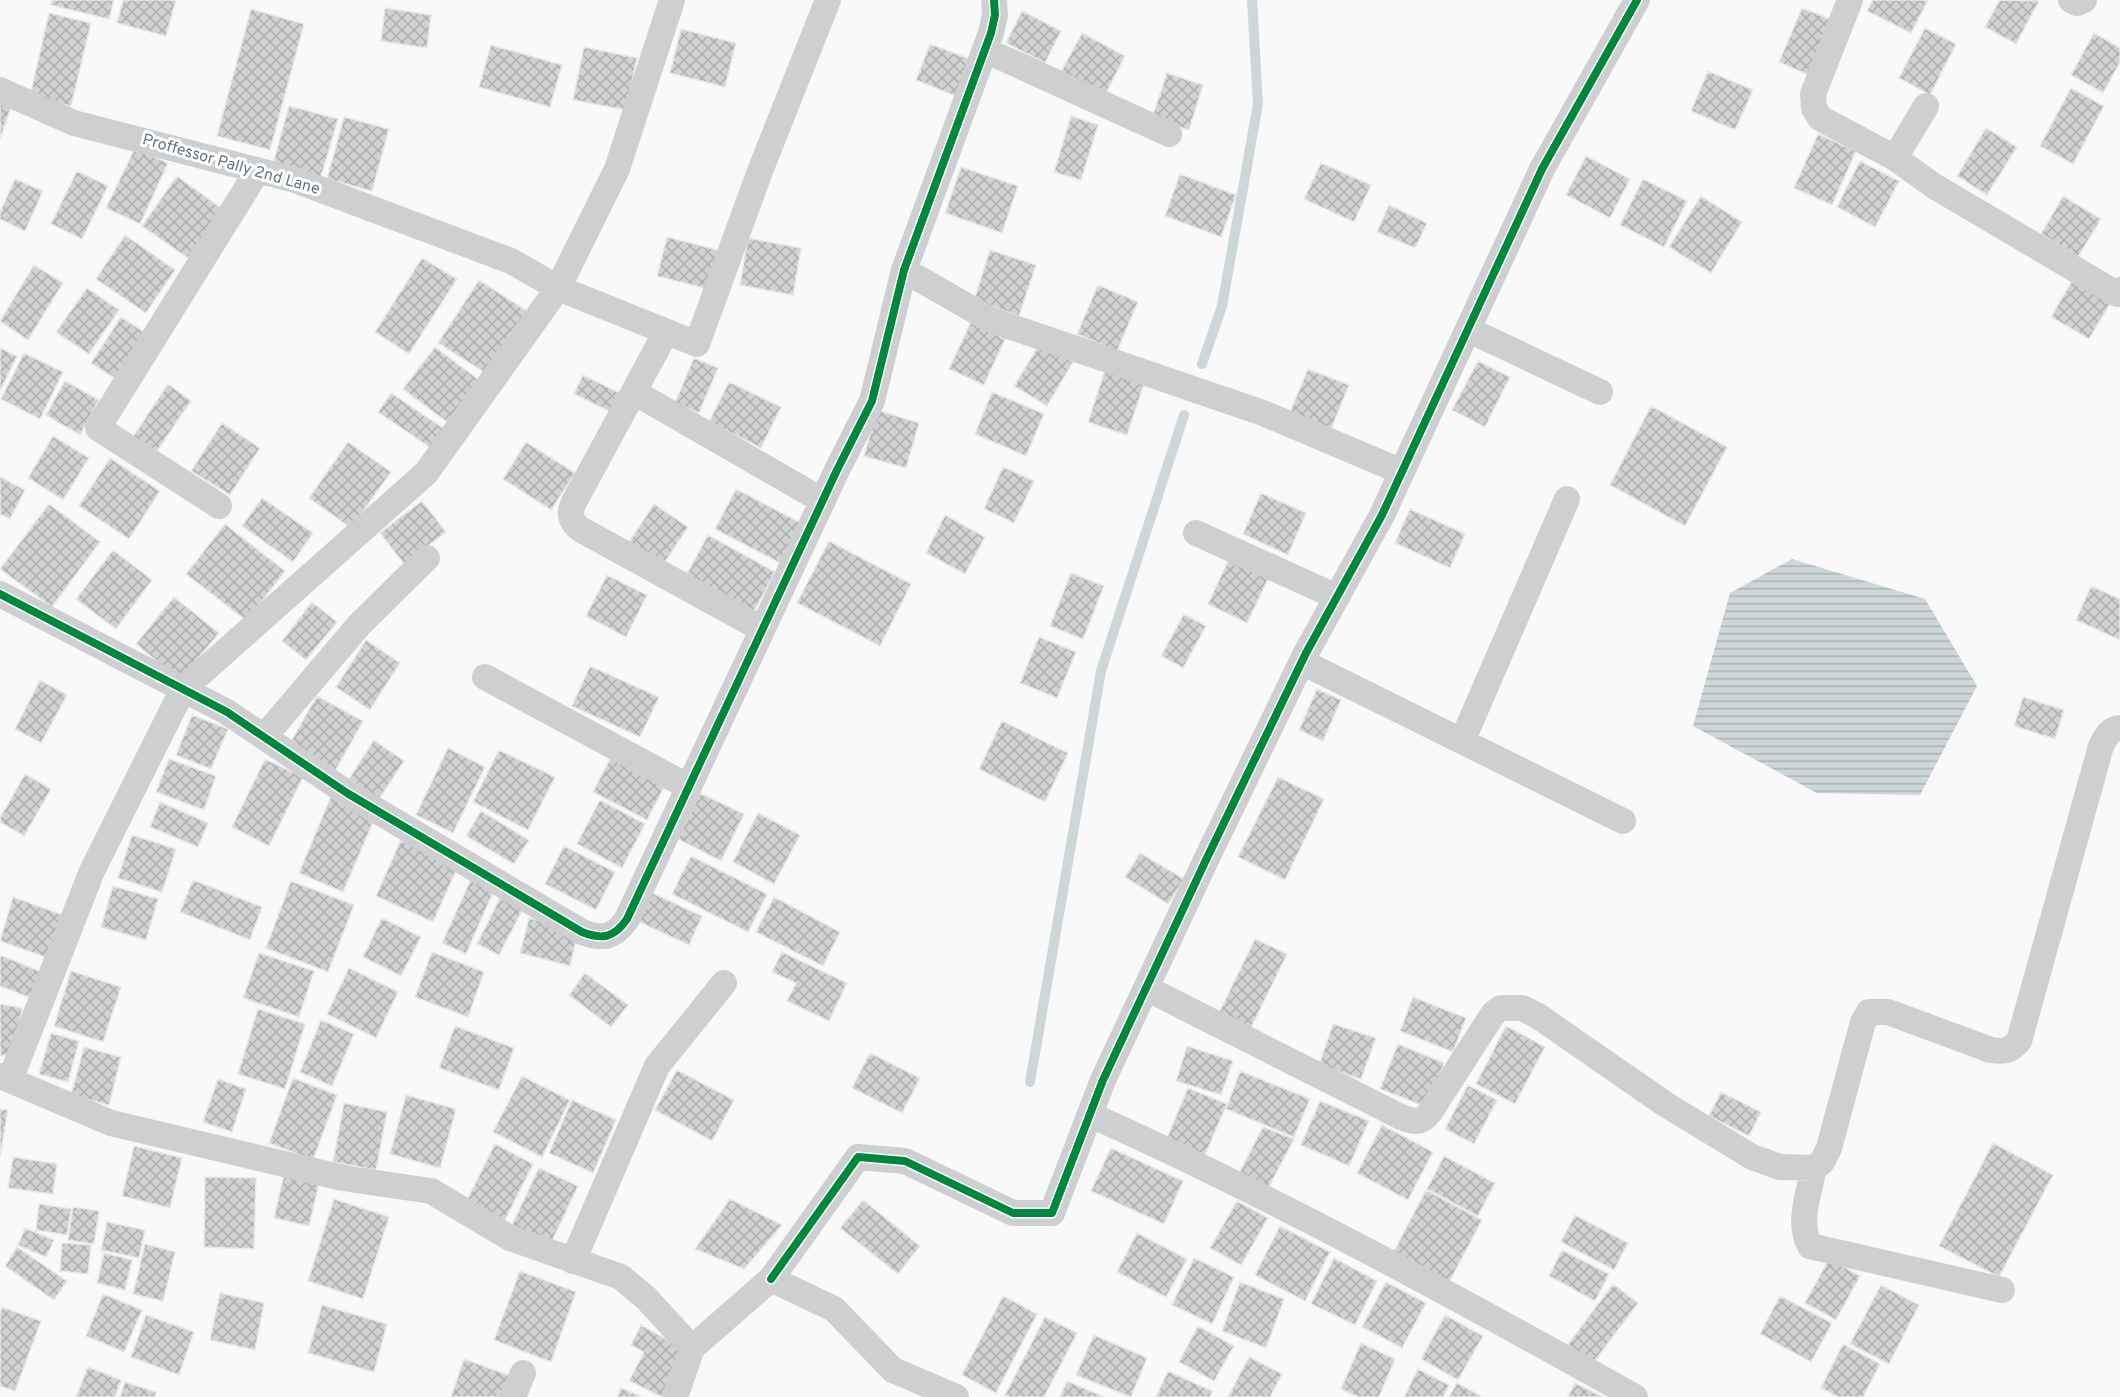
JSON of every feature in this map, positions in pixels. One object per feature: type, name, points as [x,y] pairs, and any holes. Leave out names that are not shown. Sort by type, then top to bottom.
[{"type":"street","points":[[672,0],[617,169],[558,288],[426,473],[183,689],[92,871],[5,1078],[111,1123],[343,1179],[431,1191],[510,1238],[621,1277],[646,1298],[692,1348]]},
{"type":"street","name":"Proffessor Pally 2nd Lane","points":[[0,90],[74,123],[295,180],[511,261],[558,288],[697,344],[760,171],[828,0]]},
{"type":"street","points":[[0,594],[227,712],[347,793],[582,932],[599,939],[611,935],[627,919],[762,629],[872,401],[904,270],[985,50],[995,15],[994,0]]},
{"type":"street","points":[[675,1397],[692,1348],[771,1279],[858,1156],[905,1161],[1014,1214],[1052,1213],[1103,1080],[1302,662],[1382,515],[1400,471],[1469,330],[1542,169],[1637,0]]},
{"type":"street","points":[[1850,0],[1813,94],[1814,108],[1820,118],[1895,158],[1934,186],[2117,294],[2120,290]]},
{"type":"street","points":[[2071,0],[2077,3],[2084,0]]},
{"type":"street","points":[[985,50],[1169,134]]},
{"type":"street","points":[[1895,158],[1926,106]]},
{"type":"street","points":[[219,506],[98,428],[258,170]]},
{"type":"street","points":[[904,270],[990,320],[1263,413],[1400,471]]},
{"type":"street","points":[[1469,330],[1600,392]]},
{"type":"street","points":[[666,332],[573,504],[570,511],[572,521],[580,529],[762,629]]},
{"type":"street","points":[[634,392],[823,501]]},
{"type":"street","points":[[1463,740],[1567,498]]},
{"type":"street","points":[[1196,533],[1337,597]]},
{"type":"street","points":[[264,737],[352,632],[427,558]]},
{"type":"street","points":[[1302,662],[1623,821]]},
{"type":"street","points":[[485,677],[689,788]]},
{"type":"street","points":[[1146,988],[1401,1117],[1418,1122],[1425,1119],[1430,1112],[1493,1014],[1500,1008],[1522,1008],[1538,1016],[1728,1144],[1780,1167],[1814,1168],[1822,1162],[1829,1148],[1863,1022],[1869,1012],[1888,1012],[1991,1050],[2004,1052],[2012,1049],[2019,1041],[2101,746],[2114,728],[2120,728]]},
{"type":"street","points":[[573,1261],[657,1066],[724,983]]},
{"type":"street","points":[[1090,1115],[1216,1172],[1477,1309],[1635,1397]]},
{"type":"street","points":[[1814,1168],[1804,1220],[1804,1235],[1810,1245],[1822,1250],[2002,1290]]},
{"type":"street","points":[[771,1279],[834,1309],[893,1370],[956,1397]]},
{"type":"street","points":[[513,1397],[523,1373]]},
{"type":"shaded area","points":[[1792,559],[1925,599],[1977,686],[1920,795],[1817,793],[1693,726],[1730,593]]},
{"type":"building","points":[[52,0],[114,0],[109,19],[51,5]]},
{"type":"building","points":[[123,0],[176,0],[166,36],[117,23]]},
{"type":"building","points":[[1873,0],[1928,0],[1911,33],[1867,11]]},
{"type":"building","points":[[2000,0],[2039,1],[2016,44],[1985,27]]},
{"type":"building","points":[[385,8],[431,15],[427,48],[381,41]]},
{"type":"building","points":[[1802,8],[1835,21],[1813,77],[1779,62]]},
{"type":"building","points":[[251,9],[304,24],[270,150],[217,136]]},
{"type":"building","points":[[1022,11],[1061,31],[1045,63],[1006,43]]},
{"type":"building","points":[[49,13],[91,23],[71,106],[30,96]]},
{"type":"building","points":[[1925,28],[1956,44],[1930,95],[1899,78]]},
{"type":"building","points":[[681,29],[736,43],[725,87],[670,73]]},
{"type":"building","points":[[1082,33],[1125,56],[1105,95],[1061,72]]},
{"type":"building","points":[[2094,33],[2120,48],[2120,62],[2103,93],[2071,75]]},
{"type":"building","points":[[930,44],[978,62],[963,99],[916,80]]},
{"type":"building","points":[[491,45],[562,65],[550,107],[479,87]]},
{"type":"building","points":[[584,47],[637,58],[626,110],[573,100]]},
{"type":"building","points":[[1708,71],[1753,90],[1735,130],[1691,111]]},
{"type":"building","points":[[1167,73],[1203,85],[1189,130],[1152,118]]},
{"type":"building","points":[[2071,88],[2104,106],[2073,164],[2040,146]]},
{"type":"building","points":[[0,103],[11,107],[0,139]]},
{"type":"building","points":[[289,106],[338,119],[320,180],[272,167]]},
{"type":"building","points":[[1071,116],[1098,125],[1081,180],[1054,172]]},
{"type":"building","points":[[344,117],[389,129],[372,191],[327,179]]},
{"type":"building","points":[[1986,128],[2017,147],[1987,195],[1957,176]]},
{"type":"building","points":[[1818,134],[1856,151],[1832,205],[1794,188]]},
{"type":"building","points":[[135,148],[168,163],[140,224],[106,208]]},
{"type":"building","points":[[1586,156],[1630,179],[1610,218],[1566,195]]},
{"type":"building","points":[[1860,161],[1899,181],[1875,227],[1837,207]]},
{"type":"building","points":[[1321,163],[1371,185],[1354,222],[1304,199]]},
{"type":"building","points":[[961,167],[1018,186],[1002,233],[945,213]]},
{"type":"building","points":[[77,171],[108,186],[82,239],[51,224]]},
{"type":"building","points":[[1180,174],[1236,195],[1221,237],[1165,216]]},
{"type":"building","points":[[177,176],[222,209],[188,258],[142,226]]},
{"type":"building","points":[[15,179],[43,191],[25,231],[0,219],[0,212]]},
{"type":"building","points":[[1643,179],[1687,201],[1664,247],[1620,225]]},
{"type":"building","points":[[1701,196],[1742,222],[1711,273],[1669,247]]},
{"type":"building","points":[[2063,196],[2101,219],[2078,257],[2041,234]]},
{"type":"building","points":[[1389,205],[1427,223],[1415,248],[1377,232]]},
{"type":"building","points":[[125,235],[175,270],[146,313],[96,279]]},
{"type":"building","points":[[667,237],[722,251],[712,290],[657,276]]},
{"type":"building","points":[[748,238],[801,248],[793,295],[740,285]]},
{"type":"building","points":[[990,250],[1036,265],[1019,316],[974,300]]},
{"type":"building","points":[[422,258],[457,279],[409,354],[375,332]]},
{"type":"building","points":[[34,265],[63,283],[28,340],[0,321]]},
{"type":"building","points":[[2073,279],[2111,302],[2089,339],[2051,317]]},
{"type":"building","points":[[479,280],[527,311],[487,374],[438,343]]},
{"type":"building","points":[[1098,285],[1138,302],[1117,351],[1077,334]]},
{"type":"building","points":[[87,288],[119,310],[89,354],[56,332]]},
{"type":"building","points":[[121,317],[149,335],[119,381],[91,363]]},
{"type":"building","points":[[971,322],[1005,339],[984,385],[949,369]]},
{"type":"building","points":[[1041,342],[1073,362],[1047,406],[1014,386]]},
{"type":"building","points":[[435,347],[483,383],[451,425],[403,389]]},
{"type":"building","points":[[0,348],[17,356],[0,391]]},
{"type":"building","points":[[24,353],[63,372],[40,419],[1,399]]},
{"type":"building","points":[[694,358],[718,368],[699,413],[675,403]]},
{"type":"building","points":[[1478,361],[1510,377],[1485,427],[1452,410]]},
{"type":"building","points":[[1308,369],[1349,385],[1331,429],[1290,412]]},
{"type":"building","points":[[1105,370],[1144,384],[1127,435],[1088,422]]},
{"type":"building","points":[[583,375],[620,393],[611,412],[574,394]]},
{"type":"building","points":[[65,381],[99,400],[80,435],[46,415]]},
{"type":"building","points":[[729,382],[781,407],[761,448],[709,422]]},
{"type":"building","points":[[168,384],[191,401],[155,454],[132,438]]},
{"type":"building","points":[[992,392],[1044,414],[1026,456],[975,434]]},
{"type":"building","points":[[391,393],[447,431],[434,450],[378,412]]},
{"type":"building","points":[[1651,406],[1727,447],[1685,526],[1610,485]]},
{"type":"building","points":[[877,410],[919,423],[906,468],[864,456]]},
{"type":"building","points":[[222,423],[260,448],[230,495],[191,471]]},
{"type":"building","points":[[53,436],[89,458],[63,500],[28,478]]},
{"type":"building","points":[[348,442],[391,472],[351,528],[309,498]]},
{"type":"building","points":[[526,442],[575,473],[551,510],[503,479]]},
{"type":"building","points":[[110,458],[160,491],[129,539],[79,506]]},
{"type":"building","points":[[1003,467],[1034,481],[1014,523],[984,509]]},
{"type":"building","points":[[0,477],[25,490],[10,519],[0,514]]},
{"type":"building","points":[[736,489],[801,523],[780,563],[715,529]]},
{"type":"building","points":[[1261,493],[1306,513],[1288,555],[1243,534]]},
{"type":"building","points":[[262,498],[313,533],[293,562],[242,526]]},
{"type":"building","points":[[422,501],[446,532],[404,564],[380,533]]},
{"type":"building","points":[[49,504],[100,542],[52,607],[0,569]]},
{"type":"building","points":[[654,504],[688,527],[661,568],[627,545]]},
{"type":"building","points":[[1410,509],[1465,534],[1450,568],[1395,543]]},
{"type":"building","points":[[945,515],[985,537],[965,574],[926,553]]},
{"type":"building","points":[[225,524],[285,571],[247,621],[186,574]]},
{"type":"building","points":[[708,535],[775,572],[753,613],[686,576]]},
{"type":"building","points":[[829,541],[911,584],[880,646],[797,603]]},
{"type":"building","points":[[113,550],[152,580],[116,629],[76,599]]},
{"type":"building","points":[[1230,557],[1270,575],[1247,623],[1208,604]]},
{"type":"building","points":[[1071,573],[1104,586],[1083,639],[1050,626]]},
{"type":"building","points":[[607,575],[647,595],[626,637],[586,616]]},
{"type":"building","points":[[2091,586],[2120,599],[2120,640],[2076,620]]},
{"type":"building","points":[[174,597],[219,633],[180,680],[136,644]]},
{"type":"building","points":[[312,602],[337,622],[306,660],[282,641]]},
{"type":"building","points":[[1184,614],[1206,626],[1183,668],[1161,656]]},
{"type":"building","points":[[1039,637],[1076,652],[1057,698],[1020,683]]},
{"type":"building","points":[[366,640],[400,663],[370,710],[336,687]]},
{"type":"building","points":[[590,666],[659,697],[640,737],[572,706]]},
{"type":"building","points":[[40,680],[67,695],[41,743],[15,729]]},
{"type":"building","points":[[1317,689],[1341,700],[1323,741],[1299,730]]},
{"type":"building","points":[[317,696],[363,721],[334,773],[288,747]]},
{"type":"building","points":[[2023,697],[2064,710],[2055,739],[2014,726]]},
{"type":"building","points":[[192,715],[228,729],[211,769],[176,755]]},
{"type":"building","points":[[1002,721],[1068,753],[1045,802],[979,769]]},
{"type":"building","points":[[374,740],[404,761],[379,799],[349,779]]},
{"type":"building","points":[[448,748],[485,767],[453,833],[416,815]]},
{"type":"building","points":[[499,750],[555,777],[528,830],[473,802]]},
{"type":"building","points":[[614,751],[668,779],[647,820],[593,792]]},
{"type":"building","points":[[169,759],[216,776],[204,810],[156,792]]},
{"type":"building","points":[[265,759],[303,777],[269,846],[232,827]]},
{"type":"building","points":[[25,774],[51,789],[24,836],[0,822],[0,818]]},
{"type":"building","points":[[1278,777],[1324,799],[1285,880],[1238,857]]},
{"type":"building","points":[[700,793],[744,814],[721,861],[678,839]]},
{"type":"building","points":[[332,794],[377,813],[343,892],[299,873]]},
{"type":"building","points":[[600,800],[645,824],[622,868],[577,844]]},
{"type":"building","points":[[160,802],[208,823],[198,847],[150,827]]},
{"type":"building","points":[[481,811],[529,840],[514,864],[466,836]]},
{"type":"building","points":[[758,813],[800,835],[774,884],[733,862]]},
{"type":"building","points":[[132,835],[176,849],[162,892],[118,878]]},
{"type":"building","points":[[401,840],[458,866],[433,922],[376,896]]},
{"type":"building","points":[[564,846],[615,872],[596,910],[545,884]]},
{"type":"building","points":[[1140,853],[1184,879],[1168,904],[1125,877]]},
{"type":"building","points":[[691,856],[767,894],[748,932],[672,894]]},
{"type":"building","points":[[472,877],[495,888],[466,954],[442,943]]},
{"type":"building","points":[[193,880],[262,907],[250,940],[180,912]]},
{"type":"building","points":[[291,881],[354,905],[328,972],[266,948]]},
{"type":"building","points":[[113,886],[158,899],[146,940],[101,927]]},
{"type":"building","points":[[648,891],[702,916],[689,945],[635,920]]},
{"type":"building","points":[[503,892],[526,903],[499,955],[477,944]]},
{"type":"building","points":[[13,897],[63,915],[48,958],[0,941]]},
{"type":"building","points":[[774,897],[840,932],[823,966],[756,932]]},
{"type":"building","points":[[382,918],[421,937],[401,976],[363,957]]},
{"type":"building","points":[[529,918],[578,931],[570,966],[520,953]]},
{"type":"building","points":[[1255,939],[1287,954],[1247,1036],[1215,1021]]},
{"type":"building","points":[[432,952],[484,972],[468,1017],[415,997]]},
{"type":"building","points":[[782,952],[847,983],[829,1021],[787,1001],[796,983],[772,972]]},
{"type":"building","points":[[259,953],[314,971],[299,1017],[243,998]]},
{"type":"building","points":[[0,955],[44,973],[33,999],[0,986]]},
{"type":"building","points":[[349,968],[398,992],[376,1038],[327,1014]]},
{"type":"building","points":[[71,971],[121,987],[103,1042],[54,1026]]},
{"type":"building","points":[[585,973],[628,1005],[611,1027],[569,995]]},
{"type":"building","points":[[1413,997],[1466,1018],[1453,1052],[1400,1031]]},
{"type":"building","points":[[0,1004],[22,1008],[14,1057],[0,1055]]},
{"type":"building","points":[[258,1009],[305,1024],[285,1089],[238,1074]]},
{"type":"building","points":[[321,1020],[354,1034],[332,1086],[300,1072]]},
{"type":"building","points":[[1333,1024],[1376,1038],[1361,1079],[1319,1065]]},
{"type":"building","points":[[455,1026],[514,1048],[499,1090],[439,1068]]},
{"type":"building","points":[[1506,1026],[1545,1047],[1515,1104],[1476,1084]]},
{"type":"building","points":[[51,1033],[79,1041],[68,1082],[39,1074]]},
{"type":"building","points":[[1398,1044],[1444,1063],[1427,1107],[1380,1089]]},
{"type":"building","points":[[1187,1046],[1233,1061],[1221,1095],[1176,1081]]},
{"type":"building","points":[[84,1047],[121,1057],[109,1105],[71,1095]]},
{"type":"building","points":[[870,1053],[920,1078],[902,1113],[852,1088]]},
{"type":"building","points":[[677,1070],[734,1100],[712,1141],[655,1110]]},
{"type":"building","points":[[1240,1071],[1310,1099],[1294,1137],[1226,1109]]},
{"type":"building","points":[[522,1076],[570,1100],[542,1157],[493,1132]]},
{"type":"building","points":[[293,1078],[337,1095],[313,1160],[269,1143]]},
{"type":"building","points":[[218,1079],[246,1089],[232,1132],[203,1122]]},
{"type":"building","points":[[1468,1085],[1497,1100],[1474,1144],[1445,1129]]},
{"type":"building","points":[[1188,1088],[1227,1104],[1205,1155],[1167,1138]]},
{"type":"building","points":[[1721,1092],[1761,1112],[1749,1136],[1709,1116]]},
{"type":"building","points":[[406,1095],[456,1109],[440,1168],[390,1154]]},
{"type":"building","points":[[572,1100],[616,1120],[593,1173],[549,1153]]},
{"type":"building","points":[[1320,1101],[1369,1121],[1349,1166],[1301,1145]]},
{"type":"building","points":[[344,1103],[387,1112],[376,1170],[333,1162]]},
{"type":"building","points":[[0,1109],[8,1110],[0,1157]]},
{"type":"building","points":[[1382,1125],[1433,1152],[1408,1200],[1357,1173]]},
{"type":"building","points":[[1263,1127],[1294,1139],[1265,1194],[1236,1179]]},
{"type":"building","points":[[1993,1143],[2053,1175],[1999,1277],[1939,1246]]},
{"type":"building","points":[[495,1144],[533,1164],[503,1224],[465,1204]]},
{"type":"building","points":[[134,1146],[182,1158],[170,1208],[122,1196]]},
{"type":"building","points":[[1111,1148],[1183,1181],[1164,1224],[1091,1191]]},
{"type":"building","points":[[1444,1156],[1495,1183],[1478,1216],[1427,1189]]},
{"type":"building","points":[[13,1157],[57,1164],[53,1194],[8,1188]]},
{"type":"building","points":[[539,1168],[578,1186],[550,1245],[511,1227]]},
{"type":"building","points":[[285,1170],[320,1179],[309,1226],[274,1218]]},
{"type":"building","points":[[205,1177],[256,1178],[254,1249],[204,1247]]},
{"type":"building","points":[[1426,1190],[1482,1220],[1446,1288],[1390,1259]]},
{"type":"building","points":[[334,1199],[389,1217],[363,1299],[308,1281]]},
{"type":"building","points":[[730,1199],[782,1225],[744,1269],[695,1249]]},
{"type":"building","points":[[863,1200],[920,1246],[898,1274],[840,1228]]},
{"type":"building","points":[[1237,1201],[1268,1218],[1241,1265],[1210,1248]]},
{"type":"building","points":[[39,1204],[71,1209],[67,1235],[36,1230]]},
{"type":"building","points":[[73,1207],[99,1211],[94,1244],[68,1240]]},
{"type":"building","points":[[1575,1215],[1628,1243],[1614,1270],[1561,1242]]},
{"type":"building","points":[[107,1222],[145,1230],[139,1258],[101,1250]]},
{"type":"building","points":[[1280,1226],[1330,1252],[1305,1301],[1255,1275]]},
{"type":"building","points":[[25,1228],[54,1240],[46,1257],[18,1245]]},
{"type":"building","points":[[1137,1233],[1187,1259],[1166,1297],[1117,1272]]},
{"type":"building","points":[[62,1243],[91,1245],[88,1274],[60,1271]]},
{"type":"building","points":[[145,1244],[175,1252],[163,1301],[133,1294]]},
{"type":"building","points":[[17,1247],[67,1281],[54,1300],[5,1266]]},
{"type":"building","points":[[1562,1250],[1609,1274],[1595,1301],[1549,1276]]},
{"type":"building","points":[[104,1253],[132,1260],[125,1290],[97,1283]]},
{"type":"building","points":[[1194,1258],[1234,1277],[1212,1324],[1172,1305]]},
{"type":"building","points":[[1334,1258],[1377,1281],[1355,1325],[1311,1304]]},
{"type":"building","points":[[1829,1259],[1860,1276],[1836,1320],[1805,1303]]},
{"type":"building","points":[[520,1271],[576,1292],[551,1362],[494,1340]]},
{"type":"building","points":[[1240,1282],[1284,1299],[1266,1348],[1222,1331]]},
{"type":"building","points":[[1386,1282],[1426,1303],[1402,1348],[1362,1327]]},
{"type":"building","points":[[1613,1284],[1638,1303],[1588,1370],[1563,1351]]},
{"type":"building","points":[[1881,1285],[1919,1305],[1889,1364],[1850,1344]]},
{"type":"building","points":[[220,1293],[264,1303],[255,1350],[210,1340]]},
{"type":"building","points":[[103,1294],[142,1310],[124,1352],[86,1336]]},
{"type":"building","points":[[1003,1296],[1037,1314],[996,1393],[962,1375]]},
{"type":"building","points":[[1780,1296],[1832,1323],[1811,1362],[1760,1334]]},
{"type":"building","points":[[322,1305],[387,1324],[374,1372],[308,1353]]},
{"type":"building","points":[[2,1307],[41,1321],[15,1391],[0,1386],[0,1313]]},
{"type":"building","points":[[146,1315],[194,1332],[179,1375],[131,1357]]},
{"type":"building","points":[[1445,1315],[1483,1336],[1458,1380],[1421,1359]]},
{"type":"building","points":[[1045,1317],[1077,1333],[1044,1397],[1005,1395]]},
{"type":"building","points":[[641,1325],[687,1351],[662,1397],[629,1381],[644,1352],[631,1345]]},
{"type":"building","points":[[1198,1326],[1234,1346],[1214,1381],[1179,1362]]},
{"type":"building","points":[[1094,1335],[1147,1358],[1131,1397],[1076,1375]]},
{"type":"building","points":[[1361,1343],[1395,1359],[1379,1397],[1358,1397],[1341,1389]]},
{"type":"building","points":[[1843,1344],[1880,1364],[1863,1397],[1838,1397],[1821,1388]]},
{"type":"building","points":[[1249,1357],[1282,1374],[1270,1397],[1228,1397]]},
{"type":"building","points":[[464,1359],[511,1376],[504,1397],[451,1397]]},
{"type":"building","points":[[88,1367],[121,1380],[115,1397],[76,1397]]},
{"type":"building","points":[[1418,1369],[1449,1385],[1443,1397],[1404,1397]]},
{"type":"building","points":[[1168,1371],[1212,1391],[1210,1397],[1156,1397]]},
{"type":"building","points":[[1067,1381],[1104,1397],[1060,1397]]},
{"type":"building","points":[[125,1382],[156,1392],[155,1397],[120,1397]]},
{"type":"building","points":[[1457,1383],[1483,1397],[1449,1397]]},
{"type":"building","points":[[1575,1383],[1603,1397],[1568,1397]]},
{"type":"building","points":[[621,1388],[643,1397],[617,1397]]},
{"type":"waterway","points":[[1202,364],[1222,306],[1258,104],[1252,0]]},
{"type":"waterway","points":[[1030,1082],[1101,671],[1184,415]]},
{"type":"cycle path","points":[[0,594],[227,712],[347,793],[582,932],[596,936],[612,934],[627,919],[837,470],[872,401],[904,270],[991,33],[995,15],[994,0]]},
{"type":"cycle path","points":[[771,1279],[858,1157],[905,1161],[1013,1213],[1052,1213],[1103,1080],[1205,862],[1306,653],[1382,515],[1542,169],[1637,0]]}]
